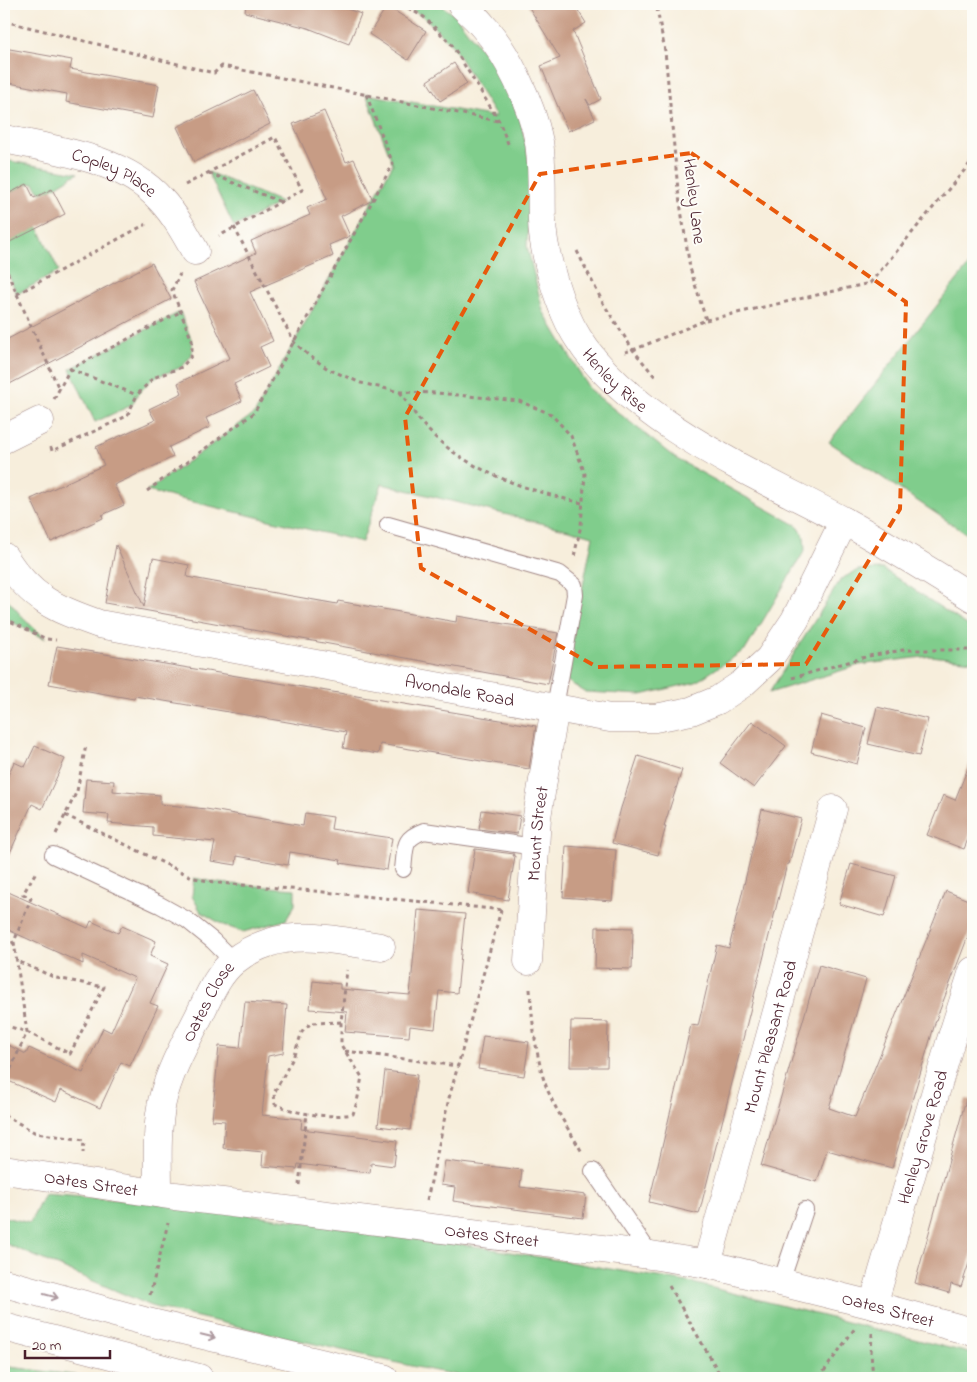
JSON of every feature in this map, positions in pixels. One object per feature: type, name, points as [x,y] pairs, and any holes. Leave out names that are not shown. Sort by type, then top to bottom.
[{"type":"street","name":"Henley Rise","points":[[461,4],[484,26],[509,63],[527,102],[538,140],[543,182],[542,223],[549,266],[562,305],[577,337],[601,369],[627,393],[668,424],[721,457],[906,556],[973,598]]},
{"type":"street","name":"Copley Place","points":[[4,139],[76,154],[104,163],[128,174],[165,205],[195,251]]},
{"type":"street","points":[[4,439],[40,421]]},
{"type":"street","name":"Avondale Road","points":[[4,557],[16,575],[40,598],[64,612],[99,624],[610,718],[655,718],[691,711],[718,700],[742,684],[769,659],[795,620],[844,522]]},
{"type":"street","name":"Mount Street","points":[[528,961],[537,817],[555,708]]},
{"type":"street","name":"Mount Pleasant Road","points":[[707,1264],[833,808]]},
{"type":"street","name":"Oates Close","points":[[166,1194],[158,1140],[162,1104],[168,1082],[178,1057],[216,982],[234,961],[247,952],[269,943],[292,938],[313,937],[381,947]]},
{"type":"street","name":"Henley Grove Road","points":[[873,1305],[973,971]]},
{"type":"street","name":"Oates Street","points":[[4,1170],[166,1194],[651,1255],[707,1264],[973,1332]]},
{"type":"street","points":[[4,1283],[144,1321],[384,1378]]},
{"type":"street","points":[[4,1327],[199,1378]]},
{"type":"lane","points":[[388,525],[560,574],[574,585],[575,595],[555,708]]},
{"type":"lane","points":[[403,869],[406,842],[413,835],[424,831],[535,846]]},
{"type":"lane","points":[[53,856],[160,905],[187,920],[234,961]]},
{"type":"lane","points":[[592,1171],[651,1255]]},
{"type":"lane","points":[[780,1282],[805,1210]]},
{"type":"path","points":[[402,4],[424,17],[452,45],[499,121],[511,151]]},
{"type":"path","name":"Henley Lane","points":[[656,4],[666,51],[678,190],[690,268],[706,320]]},
{"type":"path","points":[[4,21],[214,73],[222,66],[499,121]]},
{"type":"path","points":[[147,491],[254,413],[393,164],[366,94]]},
{"type":"path","points":[[17,294],[165,205],[208,172],[275,137],[302,190],[234,227],[195,251],[172,290],[192,341],[192,355],[182,367],[153,378],[137,395],[126,416],[52,450],[40,421],[70,369],[180,312]]},
{"type":"path","points":[[633,350],[706,320],[870,283],[973,160]]},
{"type":"path","points":[[208,172],[281,202]]},
{"type":"path","points":[[542,223],[570,239],[604,304],[633,350],[661,383]]},
{"type":"path","points":[[234,227],[294,342],[328,369],[361,383],[400,392],[437,393],[519,401],[551,414],[571,436],[585,474],[581,525],[568,579]]},
{"type":"path","points":[[4,265],[59,389]]},
{"type":"path","points":[[70,369],[137,395]]},
{"type":"path","points":[[400,392],[427,429],[464,460],[512,483],[551,496],[582,503]]},
{"type":"path","points":[[784,680],[870,656],[903,650],[973,650]]},
{"type":"path","points":[[54,837],[78,791],[86,745]]},
{"type":"path","points":[[65,815],[194,878],[219,883],[531,912]]},
{"type":"path","points":[[4,1084],[27,1032],[14,942],[32,898],[23,894],[38,869]]},
{"type":"path","points":[[422,1227],[449,1098],[500,910]]},
{"type":"path","points":[[4,946],[14,942]]},
{"type":"path","points":[[341,1022],[311,1023],[302,1032],[294,1058],[274,1093],[275,1104],[287,1110],[307,1113],[340,1116],[353,1114],[362,1077],[341,1045],[341,1022],[350,942]]},
{"type":"path","points":[[4,1025],[27,1032],[70,1054],[104,987],[56,978],[17,961]]},
{"type":"path","points":[[528,961],[532,1025],[544,1078],[558,1112],[592,1171]]},
{"type":"path","points":[[344,1050],[457,1066]]},
{"type":"path","points":[[297,1211],[307,1113]]},
{"type":"path","points":[[4,1115],[36,1133],[84,1140],[80,1181]]},
{"type":"path","points":[[144,1321],[166,1194]]},
{"type":"path","points":[[651,1255],[722,1378]]},
{"type":"path","points":[[819,1378],[873,1305]]},
{"type":"path","points":[[872,1378],[873,1305]]},
{"type":"highlighted area","points":[[691,153],[906,302],[900,509],[806,664],[597,667],[421,568],[405,417],[540,174]]},
{"type":"green space","points":[[401,4],[439,4],[455,15],[495,67],[512,100],[521,122],[531,171],[527,246],[543,311],[590,390],[675,458],[798,526],[804,537],[805,550],[746,649],[696,682],[641,695],[585,692],[564,679],[593,536],[382,484],[362,542],[147,491],[255,413],[393,164],[366,94],[496,117],[452,45],[424,17]]},
{"type":"green space","points":[[4,160],[78,173],[52,189],[40,193],[34,183],[27,184],[4,196]]},
{"type":"green space","points":[[208,172],[281,202],[234,227]]},
{"type":"green space","points":[[38,227],[59,271],[17,294],[4,265],[4,244]]},
{"type":"green space","points":[[973,260],[973,538],[829,442]]},
{"type":"green space","points":[[180,312],[192,341],[192,355],[182,367],[153,378],[137,395],[132,405],[95,422],[70,369]]},
{"type":"green space","points":[[883,569],[973,629],[973,661],[931,656],[859,665],[769,693],[841,579],[858,570]]},
{"type":"green space","points":[[4,595],[24,619],[46,639],[4,618]]},
{"type":"green space","points":[[194,878],[219,883],[295,889],[295,905],[286,920],[243,932],[223,925],[201,912],[192,896]]},
{"type":"green space","points":[[44,1194],[184,1205],[480,1247],[693,1283],[973,1354],[973,1378],[471,1378],[154,1307],[4,1243],[4,1217],[30,1223]]},
{"type":"green space","points":[[4,1366],[10,1367],[98,1378],[4,1378]]},
{"type":"building","points":[[246,4],[334,4],[361,14],[349,44],[308,28],[245,12]]},
{"type":"building","points":[[527,4],[574,4],[586,23],[573,31],[601,99],[590,105],[586,99],[595,119],[568,131],[541,66],[560,58]]},
{"type":"building","points":[[387,6],[426,31],[408,60],[369,34]]},
{"type":"building","points":[[4,48],[72,60],[70,69],[159,85],[153,118],[66,102],[67,94],[4,82]]},
{"type":"building","points":[[454,63],[467,84],[440,101],[427,81]]},
{"type":"building","points":[[253,90],[270,124],[194,162],[177,127]]},
{"type":"building","points":[[324,111],[346,162],[354,159],[373,200],[341,216],[350,236],[329,245],[333,256],[250,292],[273,341],[260,347],[269,367],[234,384],[242,401],[206,418],[210,427],[169,447],[173,457],[114,485],[124,505],[102,515],[103,518],[51,542],[31,499],[104,465],[96,447],[155,420],[149,409],[182,393],[178,383],[230,358],[194,282],[256,253],[251,241],[310,215],[307,208],[327,199],[293,124]]},
{"type":"building","points":[[27,184],[34,198],[52,189],[65,214],[4,245],[4,196]]},
{"type":"building","points":[[152,263],[171,299],[4,387],[4,341]]},
{"type":"building","points":[[116,545],[144,607],[153,558],[189,565],[187,577],[337,604],[338,601],[456,622],[457,616],[558,633],[548,684],[105,603]]},
{"type":"building","points":[[57,646],[536,726],[529,769],[380,744],[378,754],[343,748],[346,732],[135,696],[134,699],[49,684]]},
{"type":"building","points":[[877,707],[928,719],[919,756],[868,744]]},
{"type":"building","points":[[821,715],[866,728],[857,764],[811,752]]},
{"type":"building","points":[[752,721],[786,746],[754,788],[720,763]]},
{"type":"building","points":[[35,746],[65,759],[42,809],[32,804],[4,866],[4,784],[14,762],[25,767]]},
{"type":"building","points":[[638,756],[682,770],[664,826],[666,826],[658,855],[612,843]]},
{"type":"building","points":[[972,758],[973,827],[964,849],[927,835],[943,795],[955,800]]},
{"type":"building","points":[[86,779],[114,781],[113,791],[160,795],[160,804],[206,809],[303,826],[305,813],[333,817],[331,829],[392,838],[387,870],[340,863],[341,860],[290,852],[288,865],[237,856],[236,865],[211,861],[215,842],[153,836],[153,827],[108,823],[109,815],[83,813]]},
{"type":"building","points":[[762,809],[801,819],[789,864],[787,864],[699,1214],[649,1202],[691,1025],[698,1026],[717,945],[729,948]]},
{"type":"building","points":[[482,810],[520,816],[517,834],[479,829]]},
{"type":"building","points":[[566,846],[616,850],[612,901],[563,897]]},
{"type":"building","points":[[475,849],[514,854],[508,900],[468,893]]},
{"type":"building","points":[[851,864],[896,876],[884,917],[839,904]]},
{"type":"building","points":[[4,890],[88,928],[91,921],[118,933],[122,926],[156,941],[150,956],[168,964],[150,1003],[158,1006],[130,1066],[121,1062],[100,1108],[61,1090],[56,1102],[4,1079],[4,1043],[26,1054],[29,1048],[83,1073],[103,1028],[111,1032],[135,978],[83,955],[83,964],[4,928]]},
{"type":"building","points":[[946,891],[973,902],[973,923],[936,1020],[892,1168],[827,1150],[817,1182],[761,1166],[819,965],[866,979],[829,1108],[855,1117]]},
{"type":"building","points":[[418,910],[465,914],[457,993],[439,991],[435,1029],[410,1026],[409,1037],[345,1032],[347,1012],[310,1009],[313,981],[340,984],[340,989],[410,995]]},
{"type":"building","points":[[596,927],[633,928],[632,969],[595,968]]},
{"type":"building","points":[[245,1002],[287,1005],[283,1053],[268,1056],[262,1115],[302,1119],[301,1129],[397,1141],[394,1166],[371,1163],[370,1173],[298,1164],[297,1169],[262,1166],[263,1152],[223,1148],[225,1121],[212,1120],[219,1046],[240,1048]]},
{"type":"building","points":[[571,1021],[608,1022],[607,1067],[570,1067]]},
{"type":"building","points":[[483,1036],[529,1042],[524,1076],[478,1069]]},
{"type":"building","points":[[385,1071],[417,1075],[410,1130],[378,1126]]},
{"type":"building","points":[[966,1099],[973,1100],[973,1251],[961,1287],[951,1284],[949,1293],[915,1283]]},
{"type":"building","points":[[445,1161],[522,1170],[520,1187],[586,1195],[583,1218],[453,1201],[455,1187],[441,1185]]}]
